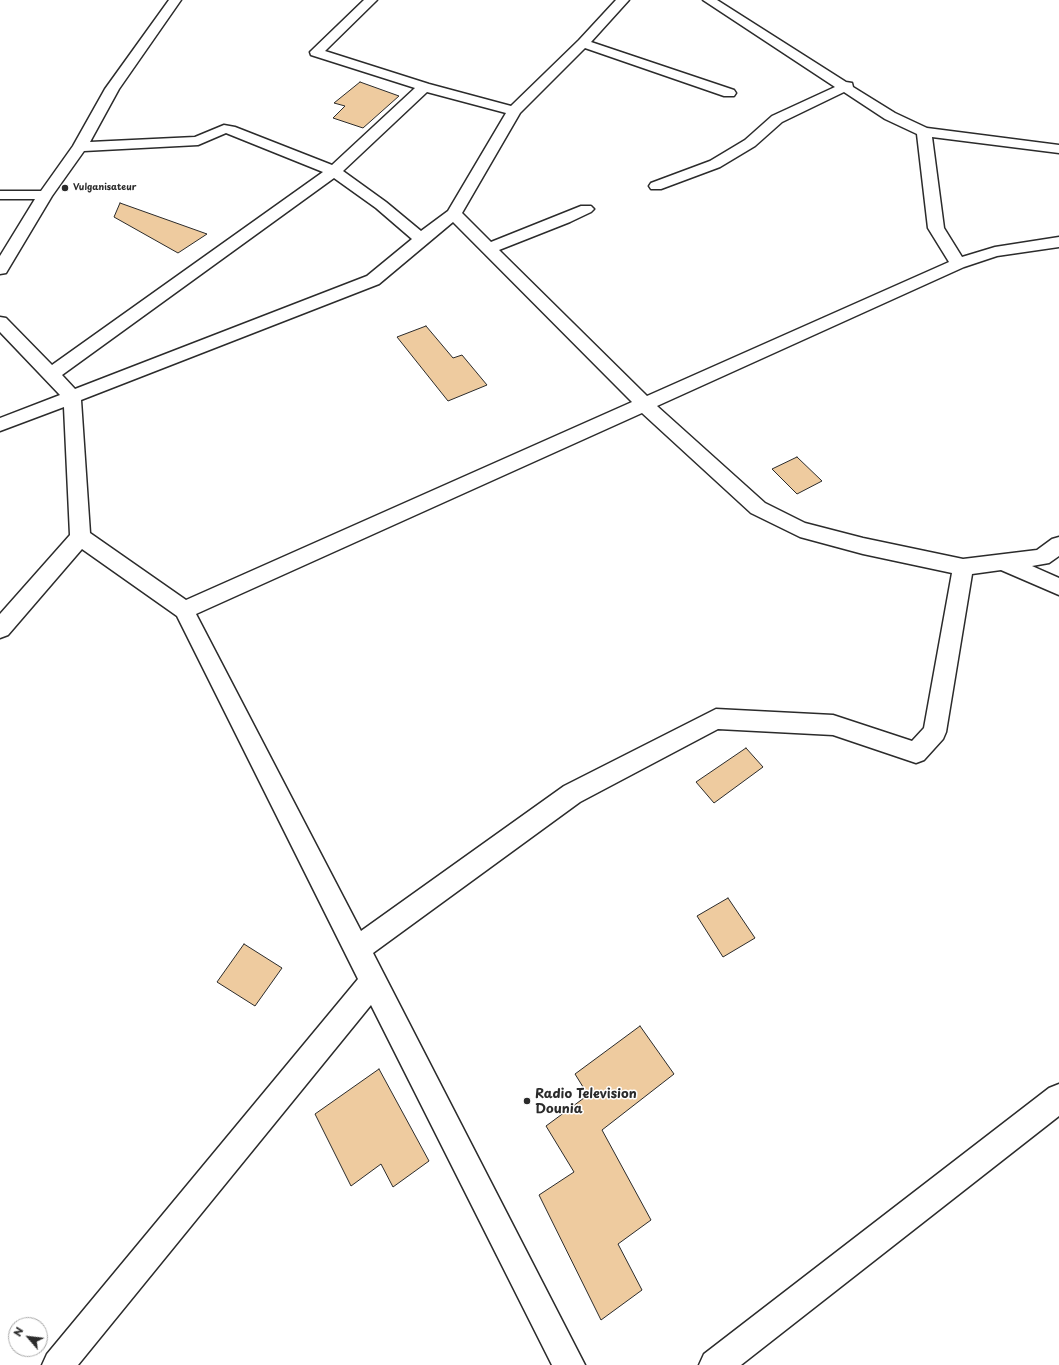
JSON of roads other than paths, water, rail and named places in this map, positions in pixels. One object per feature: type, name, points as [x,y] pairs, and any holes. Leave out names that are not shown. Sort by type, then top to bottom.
[{"type":"street","points":[[0,269],[45,195],[80,148],[112,89],[175,0]]},
{"type":"street","points":[[371,0],[316,52],[424,87],[514,111]]},
{"type":"street","points":[[0,424],[373,280],[421,239],[454,214],[514,111],[583,43],[623,0]]},
{"type":"street","points":[[709,0],[847,86],[890,116],[924,132],[1059,149]]},
{"type":"street","points":[[583,43],[728,93]]},
{"type":"street","points":[[656,186],[715,164],[750,142],[777,119],[847,86]]},
{"type":"street","points":[[50,375],[334,171],[424,87]]},
{"type":"street","points":[[80,148],[192,141],[224,129],[334,171],[381,205],[421,239]]},
{"type":"street","points":[[924,132],[936,228],[958,264]]},
{"type":"street","points":[[0,195],[45,195]]},
{"type":"street","points":[[487,249],[565,219],[586,209]]},
{"type":"street","points":[[454,214],[487,249],[644,404],[758,508],[800,530],[862,546],[963,566],[1042,557],[1059,545]]},
{"type":"street","points":[[184,610],[958,264],[995,252],[1059,242]]},
{"type":"street","points":[[0,322],[72,397],[80,537],[0,629]]},
{"type":"street","points":[[80,537],[184,610],[569,1365]]},
{"type":"street","points":[[1001,562],[1059,587]]},
{"type":"street","points":[[357,949],[572,794],[716,719],[833,725],[916,753],[935,732],[963,566]]},
{"type":"street","points":[[58,1365],[373,982]]},
{"type":"street","points":[[715,1365],[1059,1098]]},
{"type":"place","name":"Vulganisateur","points":[[65,188]]},
{"type":"place","name":"Radio Television Dounia","points":[[527,1101]]}]
